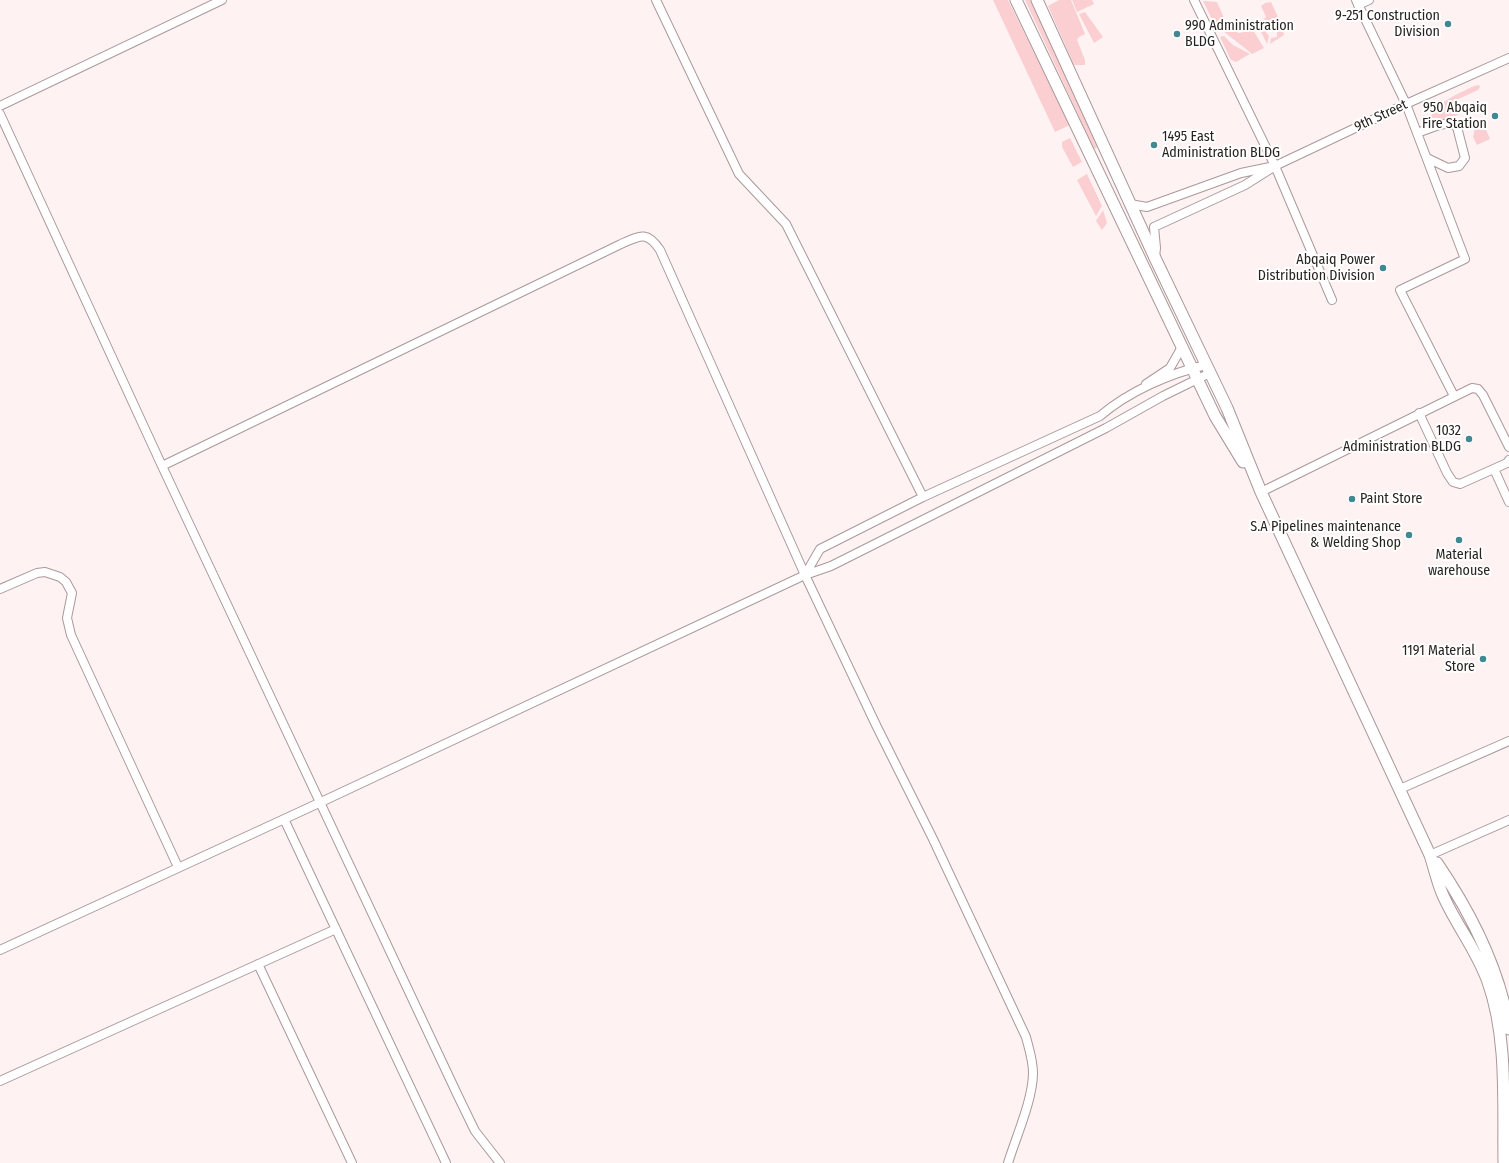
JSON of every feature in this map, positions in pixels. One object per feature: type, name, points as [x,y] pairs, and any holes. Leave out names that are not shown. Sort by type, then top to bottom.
[{"type":"street","points":[[0,106],[222,0]]},
{"type":"street","points":[[656,0],[739,174],[786,224],[923,497]]},
{"type":"street","points":[[1016,0],[1215,416],[1261,492]]},
{"type":"street","points":[[1037,0],[1155,258],[1227,408],[1261,492],[1430,855],[1442,893],[1477,956],[1488,981],[1501,1033],[1504,1163]]},
{"type":"street","points":[[1194,0],[1275,166],[1332,300]]},
{"type":"street","points":[[1369,0],[1357,2],[1406,104],[1465,259],[1400,290],[1454,396]]},
{"type":"street","name":"9th Street","points":[[1275,166],[1406,104],[1509,58]]},
{"type":"street","points":[[0,114],[319,804],[475,1131],[500,1163]]},
{"type":"street","points":[[1417,133],[1439,125],[1450,123],[1457,127],[1465,158],[1459,166],[1448,168],[1427,158]]},
{"type":"street","points":[[1130,204],[1147,207],[1241,173],[1275,166]]},
{"type":"street","points":[[1155,258],[1156,248],[1154,227],[1245,185],[1275,166]]},
{"type":"street","points":[[162,466],[621,244],[637,237],[646,236],[652,240],[660,250],[805,575],[876,725],[934,838],[1026,1037],[1032,1062],[1033,1075],[1031,1091],[1008,1163]]},
{"type":"street","points":[[805,575],[820,549],[923,497],[1100,416],[1117,402],[1170,368],[1182,347]]},
{"type":"street","points":[[1117,402],[1184,370],[1192,368],[1208,369]]},
{"type":"street","points":[[0,950],[178,867],[319,804],[805,575],[831,566],[1106,428],[1197,379],[1208,369]]},
{"type":"street","points":[[1261,492],[1472,388],[1478,389],[1483,395],[1509,447]]},
{"type":"street","points":[[1420,413],[1447,474],[1453,482],[1460,484],[1494,469],[1509,460]]},
{"type":"street","points":[[1494,469],[1509,502]]},
{"type":"street","points":[[0,589],[37,573],[45,572],[60,576],[70,588],[71,598],[67,618],[71,635],[178,867]]},
{"type":"street","points":[[1400,789],[1509,741]]},
{"type":"street","points":[[284,819],[446,1163]]},
{"type":"street","points":[[1430,855],[1509,820]]},
{"type":"street","points":[[1430,855],[1452,885],[1486,950],[1503,999],[1509,1029]]},
{"type":"street","points":[[0,1082],[336,929]]},
{"type":"street","points":[[258,964],[352,1163]]},
{"type":"shaded area","points":[[993,0],[1008,0],[1070,125],[1055,132]]},
{"type":"shaded area","points":[[1025,0],[1033,0],[1098,147],[1094,149]]},
{"type":"shaded area","points":[[1059,0],[1071,0],[1085,34],[1077,40],[1085,60],[1085,65],[1074,65],[1048,6]]},
{"type":"shaded area","points":[[1072,0],[1092,0],[1094,4],[1077,12]]},
{"type":"shaded area","points":[[1203,1],[1217,2],[1224,18],[1221,24],[1216,27]]},
{"type":"shaded area","points":[[1271,2],[1278,17],[1275,23],[1266,27],[1265,31],[1269,36],[1267,44],[1261,32],[1257,32],[1256,27],[1266,17],[1261,6],[1265,3]]},
{"type":"shaded area","points":[[1085,12],[1103,37],[1094,43],[1079,14]]},
{"type":"shaded area","points":[[1230,21],[1234,25],[1234,31],[1239,33],[1253,30],[1264,48],[1252,54],[1222,30]]},
{"type":"shaded area","points":[[1281,22],[1284,35],[1270,44],[1271,38],[1277,37],[1277,26]]},
{"type":"shaded area","points":[[1224,36],[1233,45],[1250,54],[1236,62],[1231,60],[1220,37]]},
{"type":"shaded area","points":[[1479,85],[1480,87],[1478,90],[1456,100],[1462,112],[1456,116],[1449,116],[1433,124],[1431,123],[1431,117],[1439,105],[1474,86]]},
{"type":"shaded area","points":[[1479,120],[1482,120],[1490,139],[1477,145],[1473,137],[1475,128],[1479,126]]},
{"type":"shaded area","points":[[1070,138],[1082,162],[1073,167],[1062,147],[1062,142]]},
{"type":"shaded area","points":[[1087,174],[1102,206],[1096,216],[1077,180]]},
{"type":"shaded area","points":[[1103,210],[1107,223],[1102,230],[1096,221]]},
{"type":"place","name":"9-251 Construction Division","points":[[1448,24]]},
{"type":"place","name":"990 Administration BLDG","points":[[1177,34]]},
{"type":"place","name":"950 Abqaiq Fire Station","points":[[1495,116]]},
{"type":"place","name":"1495 East Administration BLDG","points":[[1154,145]]},
{"type":"place","name":"Abqaiq Power Distribution Division","points":[[1383,268]]},
{"type":"place","name":"1032 Administration BLDG","points":[[1469,439]]},
{"type":"place","name":"Paint Store","points":[[1352,499]]},
{"type":"place","name":"S.A Pipelines maintenance & Welding Shop","points":[[1409,535]]},
{"type":"place","name":"Material warehouse","points":[[1459,540]]},
{"type":"place","name":"1191 Material Store","points":[[1483,659]]}]
